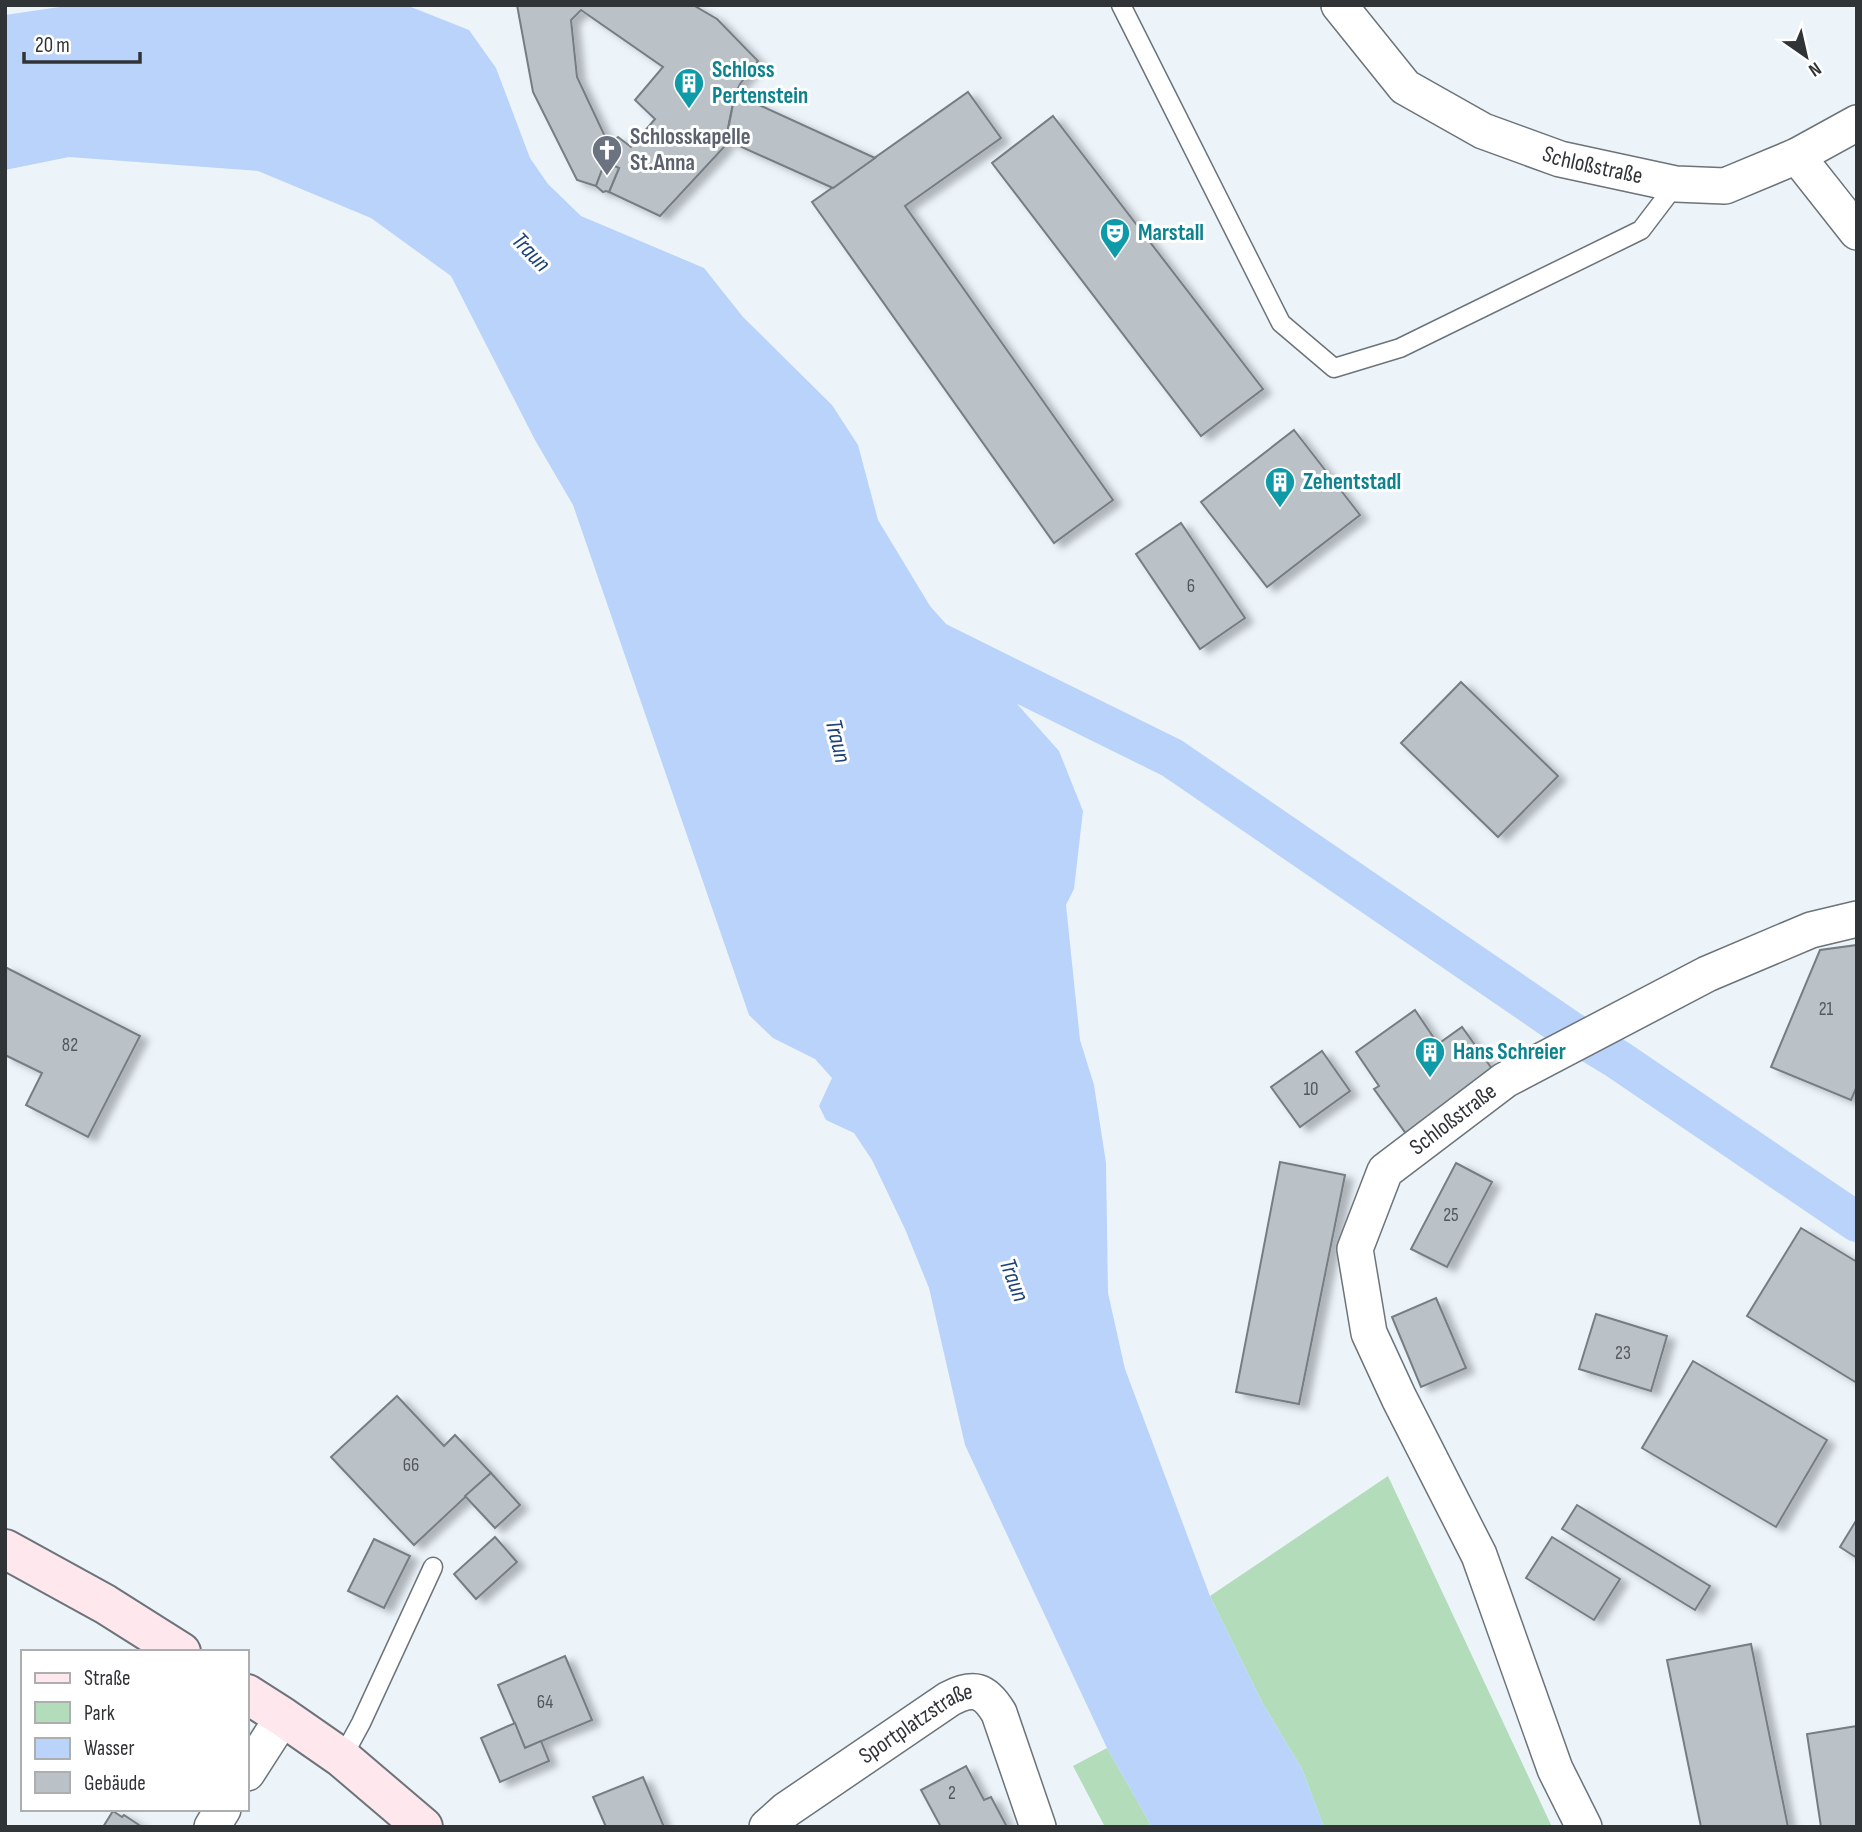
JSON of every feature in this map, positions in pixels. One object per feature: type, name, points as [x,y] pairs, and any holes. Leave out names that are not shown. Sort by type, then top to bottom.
[{"type":"main road","points":[[5,1549],[105,1604],[178,1650]]},
{"type":"main road","points":[[248,1694],[342,1758],[424,1827]]},
{"type":"street","name":"Schloßstraße","points":[[1339,5],[1405,86],[1483,131],[1560,159],[1676,184],[1725,186],[1797,156],[1857,123]]},
{"type":"street","points":[[1797,156],[1857,232]]},
{"type":"street","name":"Schloßstraße","points":[[1584,1827],[1555,1769],[1479,1555],[1369,1333],[1355,1249],[1385,1171],[1505,1080],[1707,974],[1811,930],[1857,919]]},
{"type":"street","name":"Sportplatzstraße","points":[[767,1827],[786,1810],[961,1692],[975,1692],[990,1699],[999,1713],[1038,1827]]},
{"type":"street","points":[[248,1771],[283,1717]]},
{"type":"street","points":[[212,1827],[222,1811]]},
{"type":"lane","points":[[1121,5],[1281,323],[1334,368],[1400,348],[1641,230],[1676,184]]},
{"type":"lane","points":[[342,1758],[433,1567]]},
{"type":"green space","points":[[1388,1476],[1552,1827],[1324,1827],[1302,1769],[1262,1702],[1210,1596]]},
{"type":"green space","points":[[1107,1748],[1152,1827],[1105,1827],[1073,1766]]},
{"type":"water","name":"Traun","points":[[73,5],[406,5],[469,30],[496,68],[530,158],[548,184],[581,216],[704,268],[743,317],[832,405],[858,445],[878,520],[930,606],[1059,751],[1083,811],[1074,889],[1066,905],[1080,1040],[1094,1085],[1106,1163],[1108,1293],[1125,1369],[1210,1596],[1262,1702],[1302,1769],[1324,1827],[1152,1827],[1107,1748],[965,1445],[929,1288],[905,1229],[872,1160],[854,1133],[826,1120],[819,1106],[832,1078],[815,1059],[773,1038],[749,1015],[573,505],[535,440],[451,276],[371,218],[258,171],[69,157],[5,170],[5,15]]},
{"type":"building","name":"Schloss Pertenstein","points":[[517,5],[693,5],[717,19],[758,61],[735,94],[724,147],[660,216],[609,192],[619,168],[605,162],[596,186],[577,180],[533,92]],"holes":[[[581,10],[663,67],[635,100],[655,119],[631,147],[618,137],[609,145],[577,77],[571,20]]]},
{"type":"building","points":[[968,92],[1001,138],[905,206],[1113,500],[1054,543],[812,202]]},
{"type":"building","points":[[735,94],[875,158],[833,188],[726,140]]},
{"type":"building","name":"Marstall","points":[[1053,116],[1263,389],[1201,436],[992,163]]},
{"type":"building","name":"Schlosskapelle St.Anna","points":[[605,162],[619,168],[609,192],[603,192],[596,186]]},
{"type":"building","name":"Zehentstadl","points":[[1294,430],[1360,515],[1267,587],[1201,502]]},
{"type":"building","points":[[1181,523],[1245,618],[1200,649],[1136,554]]},
{"type":"building","points":[[1461,682],[1558,776],[1498,837],[1401,743]]},
{"type":"building","points":[[1857,945],[1857,1086],[1851,1100],[1771,1067],[1820,950]]},
{"type":"building","points":[[5,967],[140,1036],[88,1137],[26,1105],[42,1073],[5,1055]]},
{"type":"building","name":"Hans Schreier","points":[[1415,1010],[1438,1044],[1462,1027],[1495,1073],[1407,1135],[1374,1089],[1379,1086],[1356,1052]]},
{"type":"building","points":[[1322,1051],[1350,1091],[1300,1127],[1271,1087]]},
{"type":"building","points":[[1280,1162],[1345,1175],[1299,1404],[1236,1392]]},
{"type":"building","points":[[1456,1163],[1492,1182],[1447,1267],[1411,1249]]},
{"type":"building","points":[[1801,1228],[1857,1262],[1857,1383],[1747,1316]]},
{"type":"building","points":[[1436,1298],[1466,1368],[1421,1387],[1392,1317]]},
{"type":"building","points":[[1596,1314],[1667,1336],[1651,1391],[1579,1369]]},
{"type":"building","points":[[1693,1361],[1827,1440],[1776,1527],[1642,1448]]},
{"type":"building","points":[[397,1396],[444,1446],[455,1435],[491,1473],[414,1545],[331,1457]]},
{"type":"building","points":[[491,1473],[520,1505],[495,1528],[465,1496]]},
{"type":"building","points":[[1577,1505],[1710,1586],[1695,1610],[1562,1529]]},
{"type":"building","points":[[1857,1519],[1857,1558],[1840,1547]]},
{"type":"building","points":[[495,1537],[517,1562],[476,1599],[454,1574]]},
{"type":"building","points":[[1552,1537],[1620,1579],[1594,1620],[1526,1578]]},
{"type":"building","points":[[374,1539],[410,1556],[384,1608],[348,1591]]},
{"type":"building","points":[[1751,1644],[1788,1827],[1701,1827],[1667,1660]]},
{"type":"building","points":[[565,1656],[592,1720],[525,1748],[498,1685]]},
{"type":"building","points":[[515,1723],[525,1748],[541,1741],[549,1761],[500,1782],[481,1738]]},
{"type":"building","points":[[1857,1726],[1857,1827],[1821,1827],[1807,1734]]},
{"type":"building","points":[[966,1766],[984,1800],[991,1797],[1007,1827],[941,1827],[921,1790]]},
{"type":"building","points":[[643,1777],[664,1827],[606,1827],[593,1797]]},
{"type":"building","points":[[113,1811],[122,1817],[124,1815],[142,1827],[103,1827]]},
{"type":"waterway","points":[[931,639],[1172,758],[1569,1030],[1617,1059],[1857,1222]]},
{"type":"place","name":"Schloss Pertenstein","points":[[689,110]]},
{"type":"place","name":"Schlosskapelle St.Anna","points":[[607,177]]},
{"type":"place","name":"Marstall","points":[[1115,260]]},
{"type":"place","name":"Zehentstadl","points":[[1280,509]]},
{"type":"place","name":"Hans Schreier","points":[[1430,1079]]}]
